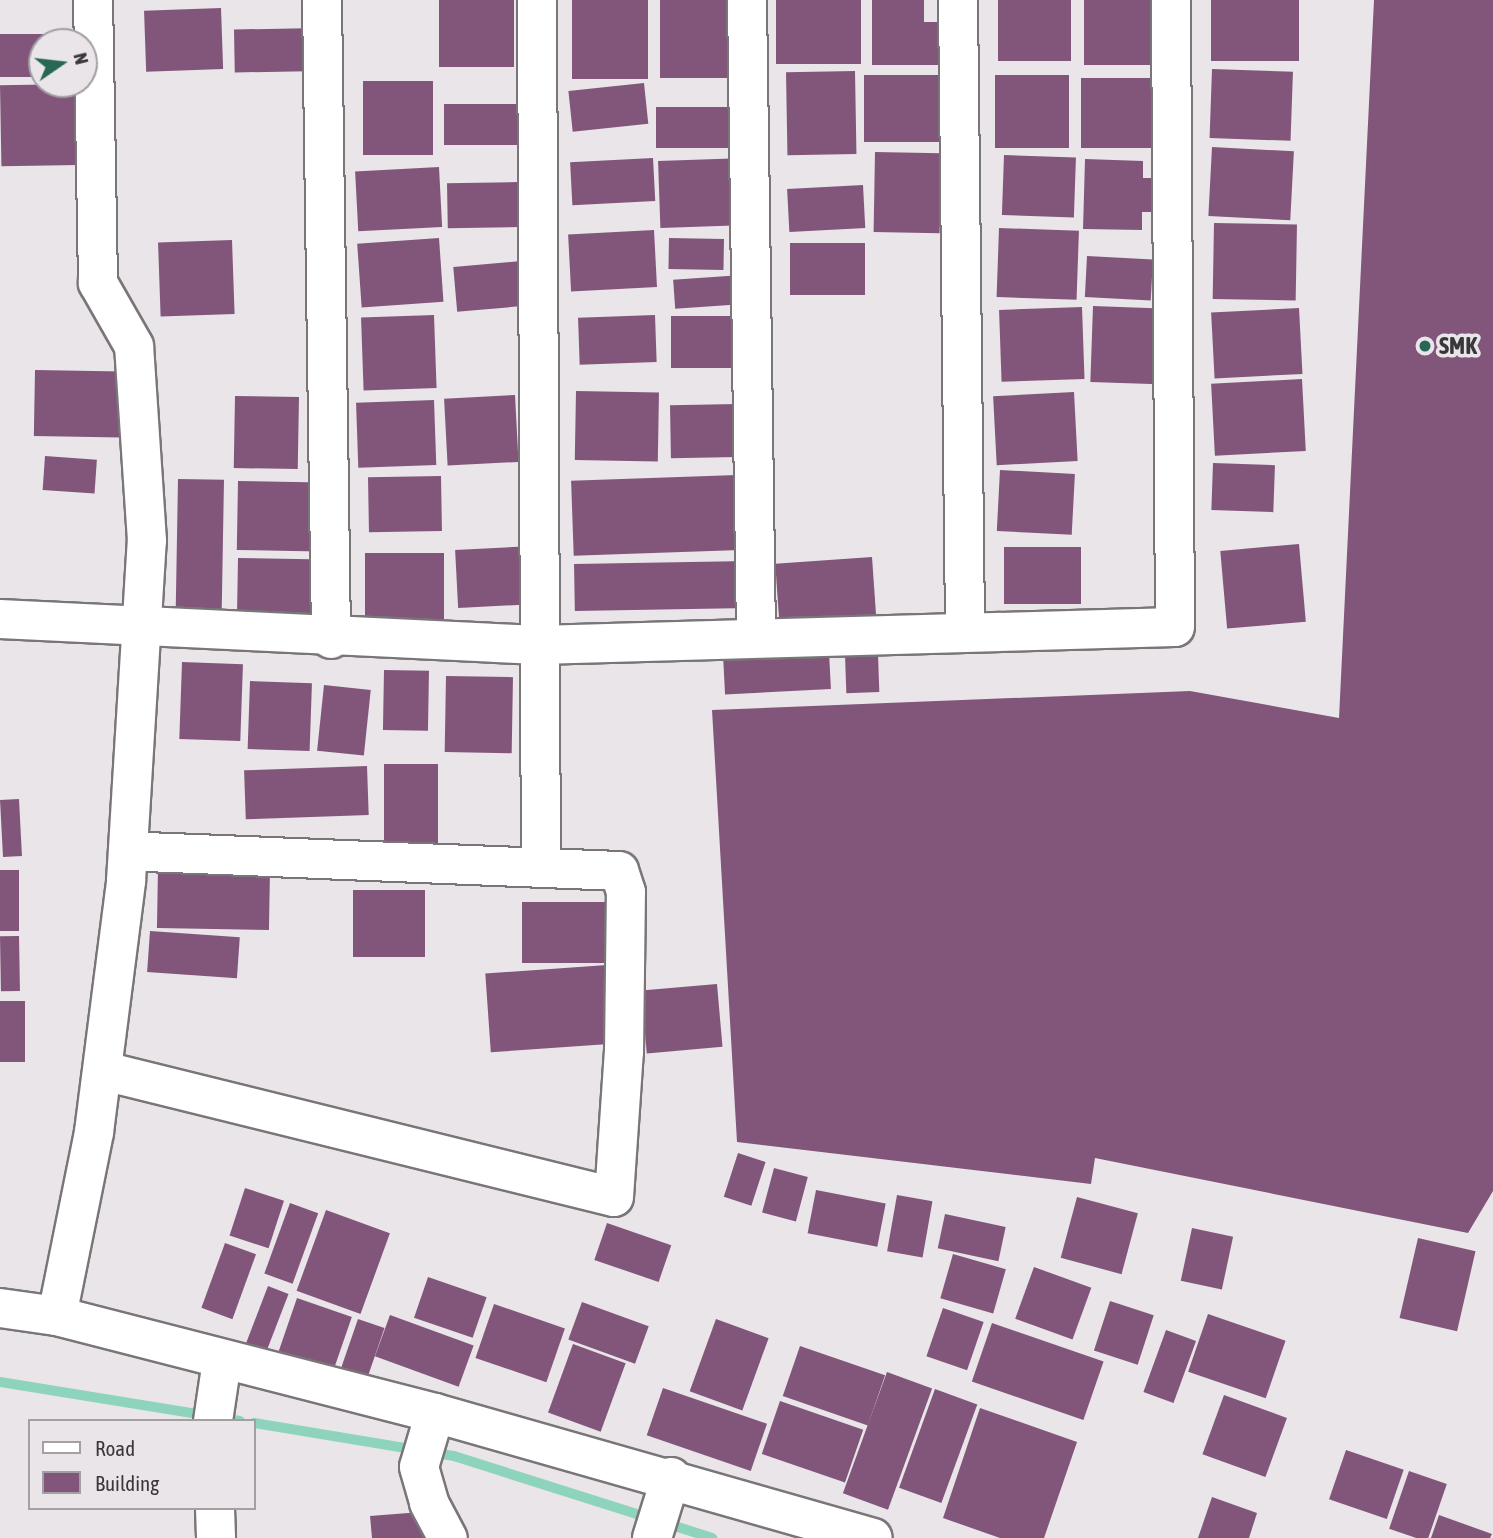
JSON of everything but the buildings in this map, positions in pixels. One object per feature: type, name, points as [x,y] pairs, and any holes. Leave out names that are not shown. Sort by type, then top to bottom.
[{"type":"street","points":[[57,1316],[104,1072],[130,851],[147,541],[134,346],[98,283],[93,0]]},
{"type":"street","points":[[322,0],[331,639]]},
{"type":"street","points":[[537,0],[541,865]]},
{"type":"street","points":[[747,0],[756,636]]},
{"type":"street","points":[[958,0],[965,631]]},
{"type":"street","points":[[0,619],[331,639],[538,645],[756,636],[1161,630],[1175,627],[1178,619],[1171,0]]},
{"type":"street","points":[[104,1072],[614,1197],[624,1052],[622,877],[612,868],[130,851]]},
{"type":"street","points":[[0,1308],[57,1316],[428,1438],[667,1490],[819,1529],[873,1538]]},
{"type":"street","points":[[213,1419],[221,1369]]},
{"type":"street","points":[[428,1438],[429,1503],[448,1538]]},
{"type":"street","points":[[652,1538],[667,1490]]},
{"type":"street","points":[[215,1510],[216,1538]]},
{"type":"waterway","points":[[0,1382],[228,1419]]},
{"type":"waterway","points":[[256,1423],[454,1456],[712,1538]]},
{"type":"place","name":"SMK","points":[[1425,346]]}]
